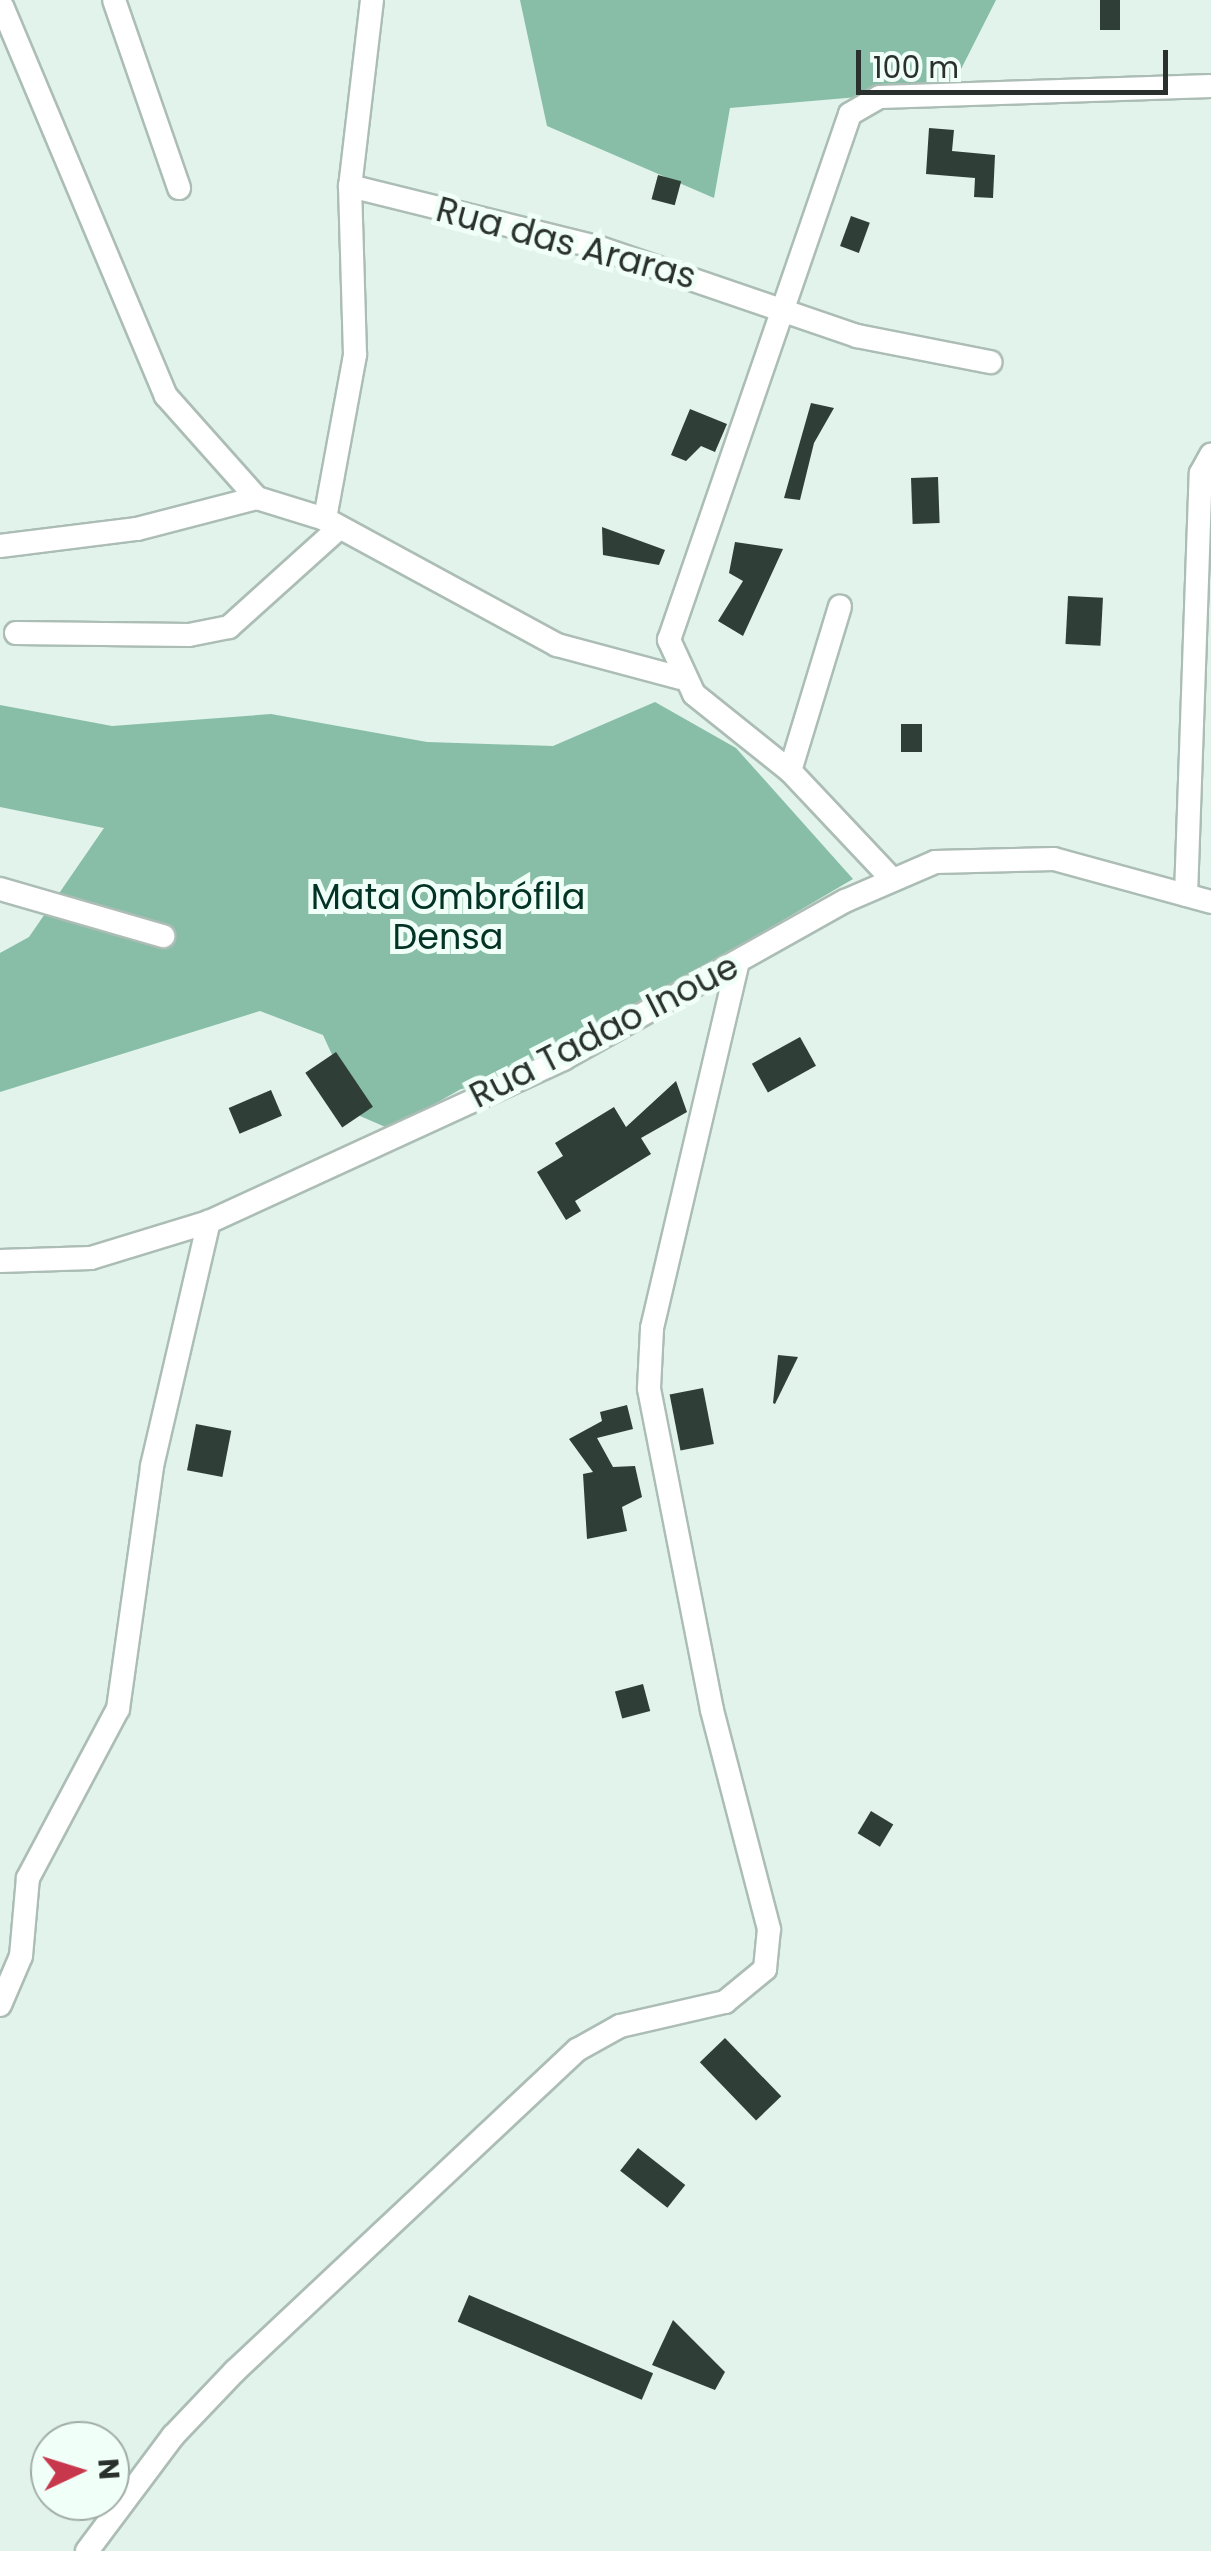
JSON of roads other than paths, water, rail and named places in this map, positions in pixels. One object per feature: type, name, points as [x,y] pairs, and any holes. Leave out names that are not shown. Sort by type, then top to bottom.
[{"type":"street","points":[[114,0],[179,188]]},
{"type":"street","points":[[16,633],[189,635],[228,627],[332,524],[355,355],[350,186],[372,0]]},
{"type":"street","points":[[6,4],[166,396],[258,498],[332,524],[557,645],[680,678],[790,771],[890,878]]},
{"type":"street","points":[[680,678],[672,624],[780,307],[857,105],[920,94],[1211,86]]},
{"type":"street","name":"Rua das Araras","points":[[350,186],[597,247],[857,336],[990,362]]},
{"type":"street","points":[[1186,895],[1201,473],[1211,455]]},
{"type":"street","points":[[0,546],[137,529],[258,498]]},
{"type":"street","points":[[790,771],[840,606]]},
{"type":"street","name":"Rua Tadao Inoue","points":[[0,1261],[92,1258],[208,1222],[563,1058],[890,878],[998,855],[1054,859],[1211,902]]},
{"type":"street","points":[[0,889],[163,936]]},
{"type":"street","points":[[87,2551],[173,2436],[235,2371],[577,2050],[620,2026],[725,2002],[756,1982],[770,1956],[672,1531],[649,1388],[652,1328],[737,965]]},
{"type":"street","points":[[0,2004],[21,1956],[28,1878],[118,1710],[152,1466],[208,1222]]},
{"type":"park label","name":"Mata Ombrófila Densa","points":[[448,917]]}]
